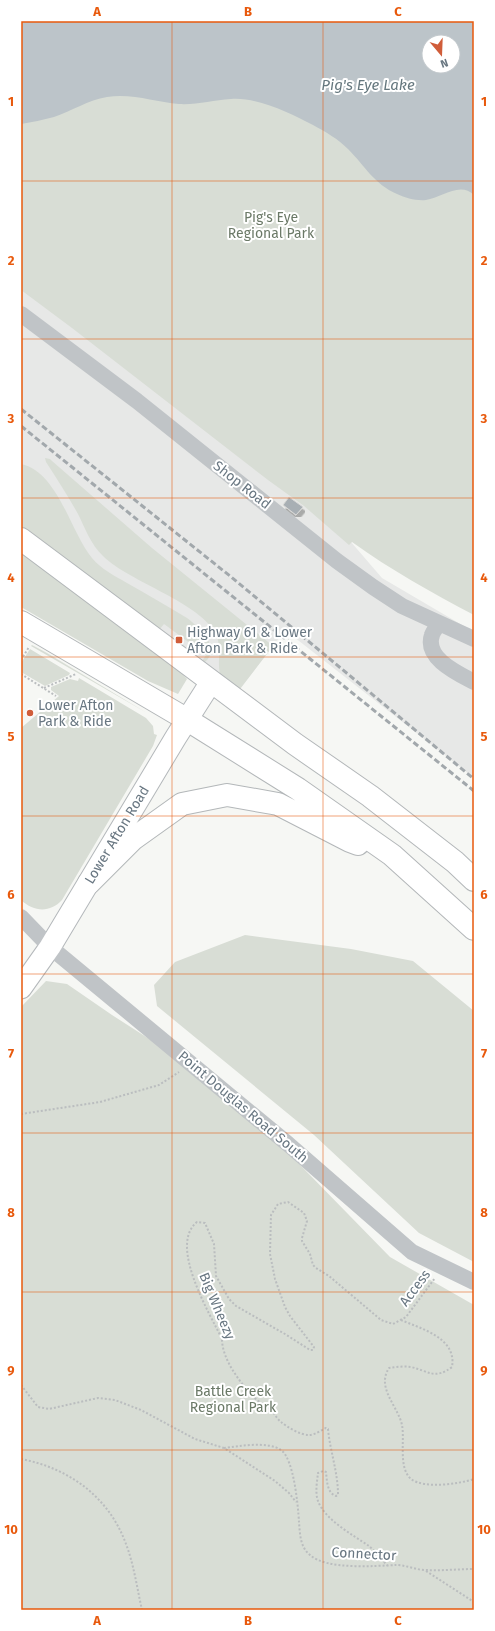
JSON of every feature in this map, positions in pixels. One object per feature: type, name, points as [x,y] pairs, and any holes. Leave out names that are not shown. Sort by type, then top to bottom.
[{"type":"highway","points":[[21,539],[295,744],[370,796],[455,862],[474,880]]},
{"type":"highway","points":[[21,622],[186,719],[298,789],[392,855],[474,929]]},
{"type":"highway","points":[[89,883],[133,839],[182,804],[227,795],[278,804],[350,841],[392,855]]},
{"type":"main road","name":"Lower Afton Road","points":[[21,988],[50,948],[186,719],[211,682]]},
{"type":"street","name":"Shop Road","points":[[21,314],[137,401],[337,561],[402,606],[474,640]]},
{"type":"street","points":[[439,624],[432,635],[431,649],[444,664],[474,682]]},
{"type":"street","name":"Point Douglas Road South","points":[[21,917],[50,948],[288,1144],[412,1252],[474,1282]]},
{"type":"path","points":[[21,660],[29,647]]},
{"type":"path","points":[[21,674],[56,696]]},
{"type":"path","points":[[44,688],[76,674]]},
{"type":"path","points":[[21,1114],[100,1102],[159,1085],[191,1063]]},
{"type":"path","name":"Big Wheezy","points":[[388,1566],[370,1547],[333,1521],[321,1508],[317,1501],[316,1486],[318,1474],[323,1471],[326,1472],[328,1487],[332,1494],[336,1496],[338,1495],[337,1475],[330,1448],[328,1429],[326,1428],[309,1435],[292,1429],[280,1422],[269,1409],[253,1397],[228,1365],[222,1345],[222,1339],[193,1277],[188,1258],[187,1244],[189,1231],[197,1222],[205,1223],[214,1244],[216,1278],[225,1294],[234,1304],[309,1350],[312,1350],[314,1348],[313,1345],[290,1316],[285,1307],[275,1279],[271,1260],[271,1215],[278,1204],[288,1202],[304,1213],[307,1221],[302,1241],[310,1254],[313,1265],[329,1276],[381,1320],[393,1324],[401,1320]]},
{"type":"path","name":"Access","points":[[401,1320],[406,1317],[443,1267]]},
{"type":"path","points":[[401,1320],[428,1331],[445,1342],[451,1350],[453,1359],[452,1367],[445,1372],[428,1374],[411,1367],[399,1367],[389,1368],[385,1375],[384,1382],[388,1395],[402,1424],[404,1440],[402,1454],[409,1477],[416,1482],[444,1485],[460,1484],[474,1480]]},
{"type":"path","points":[[21,1385],[38,1407],[49,1409],[61,1408],[98,1398],[115,1400],[141,1410],[195,1439],[224,1448],[275,1481],[289,1493],[296,1502]]},
{"type":"path","name":"Connector","points":[[224,1448],[255,1445],[267,1446],[280,1450],[287,1456],[292,1469],[299,1533],[303,1546],[310,1556],[322,1562],[348,1566],[396,1565],[425,1570],[474,1569]]},
{"type":"path","points":[[21,1459],[48,1466],[72,1477],[91,1491],[106,1508],[118,1526],[126,1544],[142,1610]]},
{"type":"path","points":[[425,1570],[474,1602]]},
{"type":"shaded area","points":[[21,286],[351,542],[382,578],[474,632],[474,778],[285,630],[240,689],[133,612],[21,526]]},
{"type":"green space","name":"Pig's Eye Regional Park","points":[[21,21],[474,21],[474,615],[412,581],[352,542],[349,545],[304,506],[268,480],[21,290]]},
{"type":"green space","points":[[45,458],[50,459],[152,548],[273,646],[240,689],[220,674],[218,640],[208,623],[181,603],[115,566],[99,552]]},
{"type":"green space","points":[[21,464],[34,469],[45,478],[62,504],[84,547],[96,562],[113,575],[187,618],[202,632],[210,644],[211,650],[210,656],[205,662],[202,661],[206,655],[164,624],[159,630],[21,526]]},
{"type":"green space","points":[[21,551],[176,667],[187,679],[178,694],[148,681],[21,607]]},
{"type":"green space","points":[[32,645],[47,653],[147,713],[31,646]]},
{"type":"green space","points":[[30,649],[70,673],[69,675],[45,686],[21,672],[21,663]]},
{"type":"green space","points":[[79,678],[146,718],[153,726],[154,734],[157,735],[153,746],[62,900],[47,909],[37,909],[21,900],[21,728],[59,696],[51,690],[51,687],[70,679],[78,681]]},
{"type":"green space","points":[[245,935],[351,949],[413,961],[474,1011],[474,1262],[419,1233],[314,1135],[157,1006],[154,985],[175,962]]},
{"type":"green space","name":"Battle Creek Regional Park","points":[[46,981],[67,984],[112,1015],[224,1087],[390,1257],[474,1305],[474,1610],[21,1610],[21,1007]]},
{"type":"water","name":"Pig's Eye Lake","points":[[21,21],[474,21],[474,195],[469,191],[457,190],[426,200],[404,197],[389,190],[376,180],[348,149],[332,136],[284,111],[263,103],[241,99],[179,104],[134,97],[116,96],[100,98],[61,115],[21,124]]},
{"type":"building","points":[[289,497],[303,507],[296,515],[283,505]]},
{"type":"railway","points":[[21,409],[230,576],[474,779]]},
{"type":"railway","points":[[21,426],[474,791]]},
{"type":"place","name":"Highway 61 & Lower Afton Park & Ride","points":[[179,640]]},
{"type":"place","name":"Lower Afton Park & Ride","points":[[30,713]]}]
